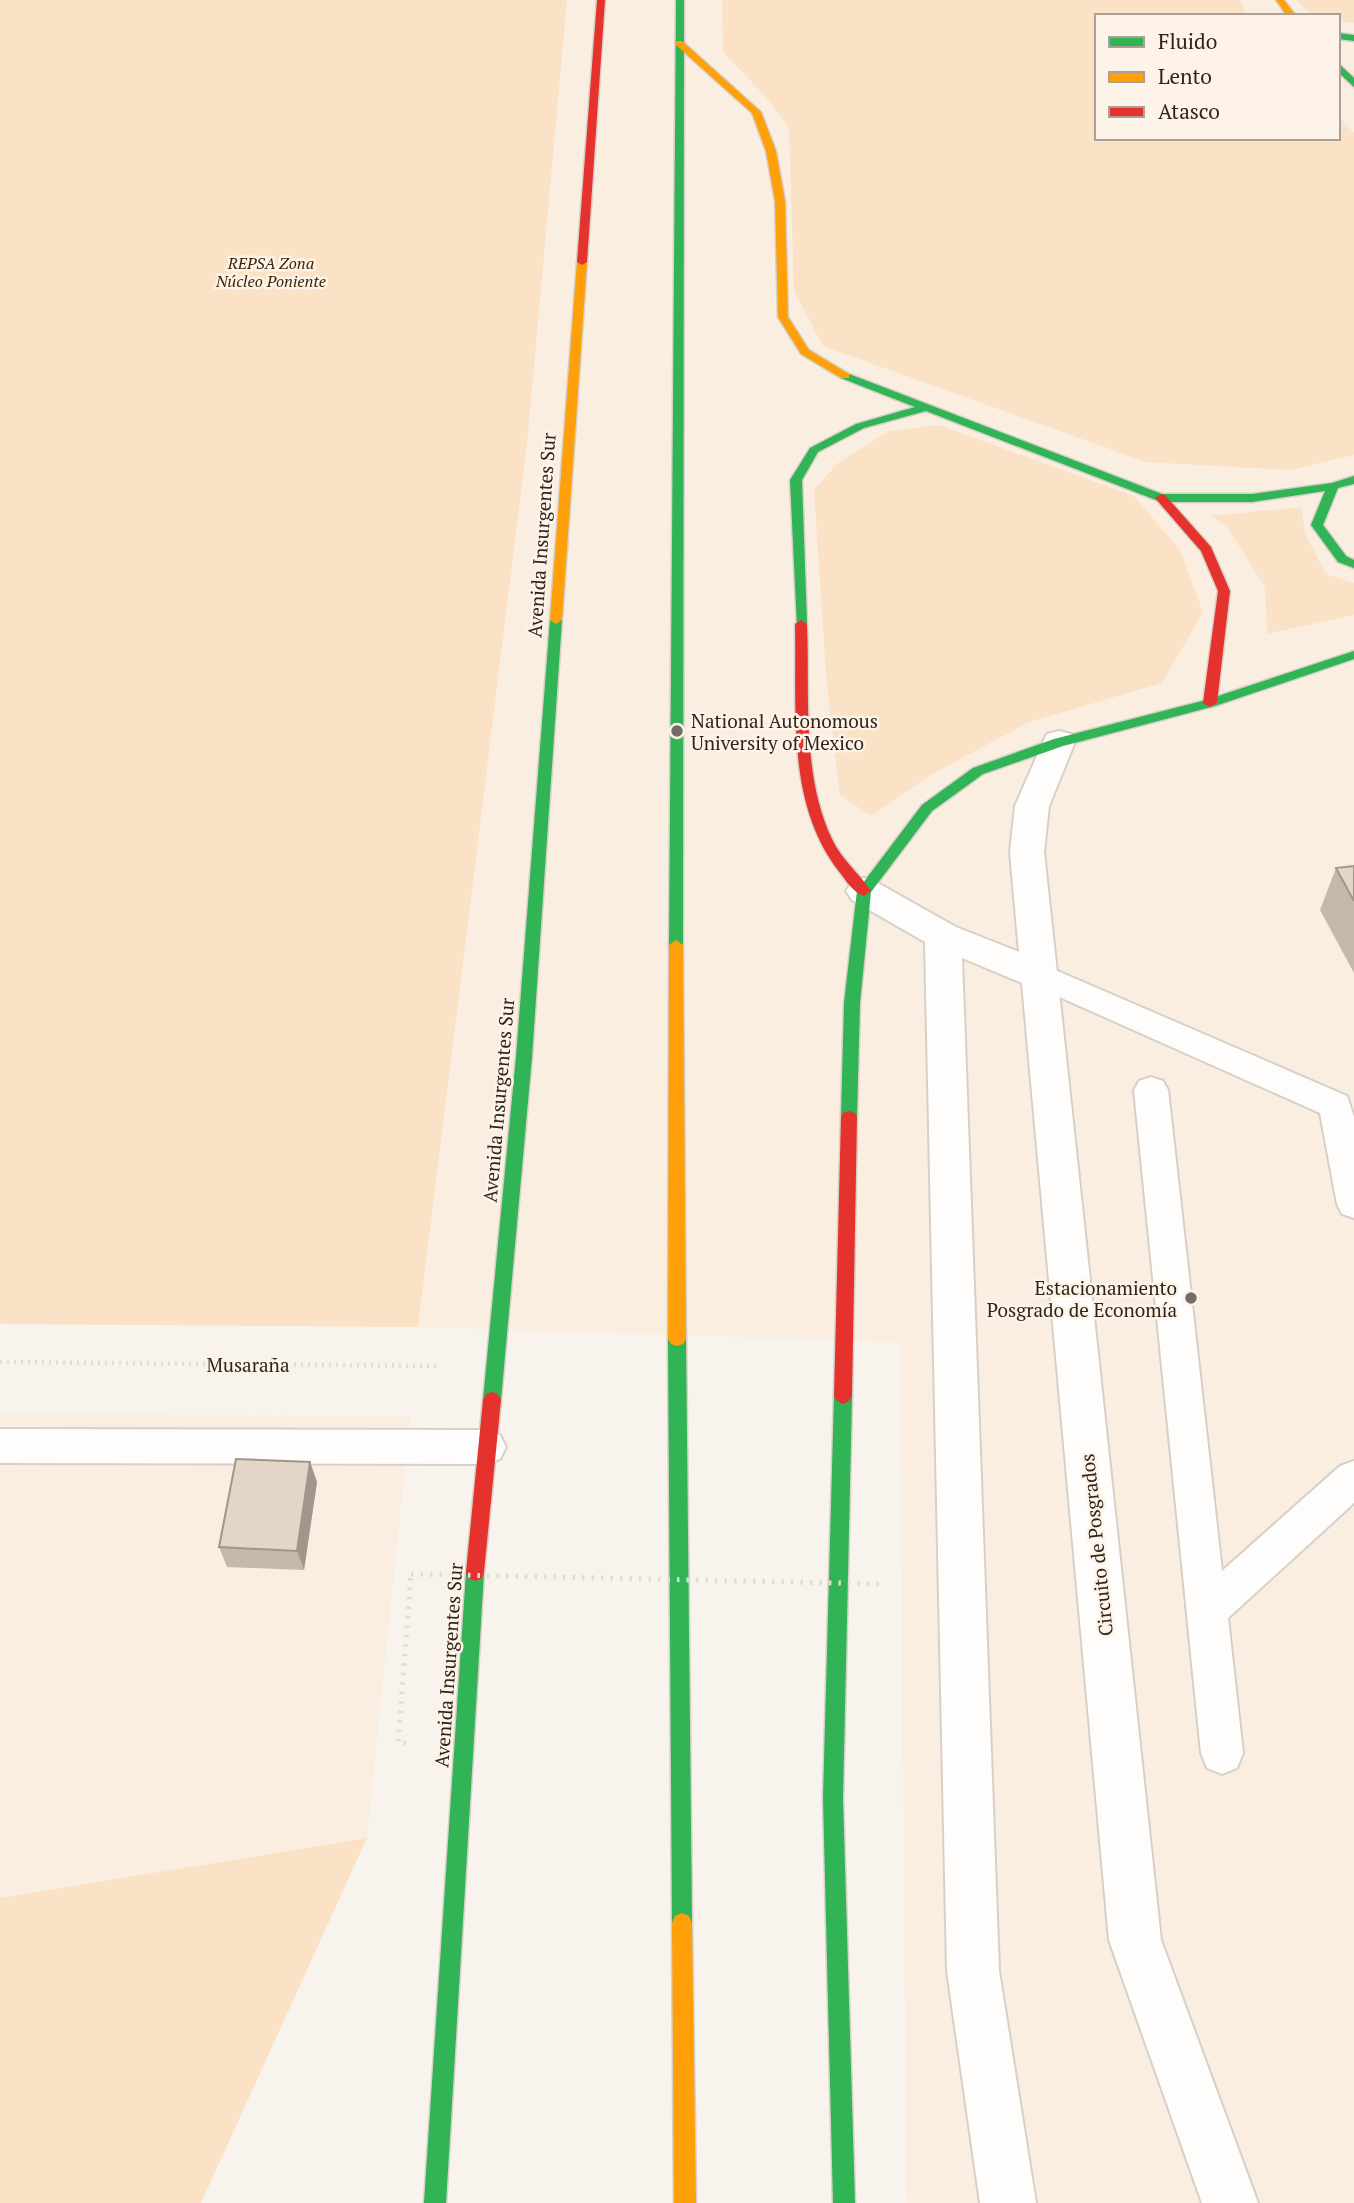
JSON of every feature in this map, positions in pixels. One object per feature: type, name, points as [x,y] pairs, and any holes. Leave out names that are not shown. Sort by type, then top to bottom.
[{"type":"main road","name":"Avenida Insurgentes Sur","points":[[435,2203],[465,1719],[487,1447],[524,1057],[601,0]]},
{"type":"main road","points":[[680,0],[675,1133],[685,2203]]},
{"type":"main road","points":[[1280,0],[1291,14]]},
{"type":"main road","points":[[679,43],[756,112],[771,151],[780,201],[783,317],[805,352],[839,374],[1161,498],[1252,498],[1333,486],[1354,480]]},
{"type":"main road","points":[[1340,68],[1354,84]]},
{"type":"main road","points":[[863,891],[835,860],[815,818],[807,771],[796,481],[814,450],[860,426],[925,408]]},
{"type":"main road","points":[[1333,486],[1317,525],[1342,559],[1354,564]]},
{"type":"main road","points":[[1161,498],[1207,550],[1224,591],[1210,703]]},
{"type":"main road","points":[[844,2203],[833,1798],[852,1003],[863,891],[927,808],[978,771],[1059,742],[1210,703],[1354,655]]},
{"type":"street","name":"Circuito de Posgrados","points":[[1059,742],[1032,806],[1027,852],[1135,1940],[1230,2203]]},
{"type":"street","points":[[863,891],[943,936],[1039,975]]},
{"type":"street","points":[[943,936],[973,1971],[1008,2203]]},
{"type":"lane","points":[[1039,975],[1335,1104],[1354,1204]]},
{"type":"lane","points":[[1151,1090],[1222,1753]]},
{"type":"lane","points":[[0,1446],[487,1447]]},
{"type":"lane","points":[[1207,1611],[1354,1478]]},
{"type":"path","name":"Musaraña","points":[[0,1362],[436,1365],[494,1377]]},
{"type":"path","points":[[398,1743],[411,1574],[884,1584]]},
{"type":"shaded area","name":"National Autonomous University of Mexico","points":[[0,0],[1354,0],[1354,2203],[907,2203],[899,1342],[418,1327],[0,1324]]},
{"type":"shaded area","points":[[0,1414],[410,1416],[367,1838],[0,1898]]},
{"type":"green space","name":"REPSA Zona Núcleo Poniente","points":[[0,0],[567,0],[527,444],[418,1327],[0,1324]]},
{"type":"green space","points":[[722,0],[1240,0],[1246,14],[1095,14],[1095,140],[1340,140],[1340,118],[1354,133],[1354,455],[1291,470],[1146,462],[823,346],[794,291],[789,128],[766,97],[723,52]]},
{"type":"green space","points":[[1297,0],[1354,0],[1354,23],[1340,21],[1340,14],[1309,13]]},
{"type":"green space","points":[[939,425],[1134,496],[1180,550],[1203,612],[1162,683],[1029,722],[932,774],[871,816],[840,795],[827,687],[814,490],[838,463],[889,431]]},
{"type":"green space","points":[[1301,507],[1305,533],[1326,574],[1354,583],[1354,615],[1267,634],[1265,587],[1227,527],[1212,516]]},
{"type":"green space","points":[[367,1838],[201,2203],[0,2203],[0,1898]]},
{"type":"building","points":[[1354,866],[1354,901],[1336,868]]},
{"type":"building","points":[[236,1459],[310,1462],[297,1551],[219,1547]]},
{"type":"traffic: fast","points":[[676,945],[680,0]]},
{"type":"traffic: fast","points":[[1340,36],[1354,38]]},
{"type":"traffic: fast","points":[[1340,68],[1354,84]]},
{"type":"traffic: fast","points":[[845,376],[1161,498],[1252,498],[1333,486],[1354,480]]},
{"type":"traffic: fast","points":[[801,624],[796,480],[814,450],[860,426],[925,408]]},
{"type":"traffic: fast","points":[[1333,486],[1317,525],[1342,559],[1354,564]]},
{"type":"traffic: fast","points":[[492,1400],[524,1057],[556,620]]},
{"type":"traffic: fast","points":[[849,1117],[852,1003],[864,891],[927,808],[978,771],[1059,742],[1210,703],[1354,655]]},
{"type":"traffic: fast","points":[[677,1339],[682,1923]]},
{"type":"traffic: fast","points":[[843,1396],[833,1798],[844,2203]]},
{"type":"traffic: fast","points":[[435,2203],[475,1572]]},
{"type":"traffic: slow","points":[[1280,0],[1290,14]]},
{"type":"traffic: slow","points":[[679,43],[756,112],[771,151],[780,201],[783,317],[805,352],[845,376]]},
{"type":"traffic: slow","points":[[556,620],[582,262]]},
{"type":"traffic: slow","points":[[676,945],[677,1339]]},
{"type":"traffic: slow","points":[[682,1923],[685,2203]]},
{"type":"traffic: jam","points":[[582,262],[601,0]]},
{"type":"traffic: jam","points":[[1161,498],[1207,550],[1224,591],[1210,703]]},
{"type":"traffic: jam","points":[[801,624],[806,762],[816,816],[833,853],[864,891]]},
{"type":"traffic: jam","points":[[843,1396],[849,1117]]},
{"type":"traffic: jam","points":[[475,1572],[492,1400]]},
{"type":"place","name":"National Autonomous University of Mexico","points":[[677,731]]},
{"type":"place","name":"Estacionamiento Posgrado de Economía","points":[[1191,1298]]}]
